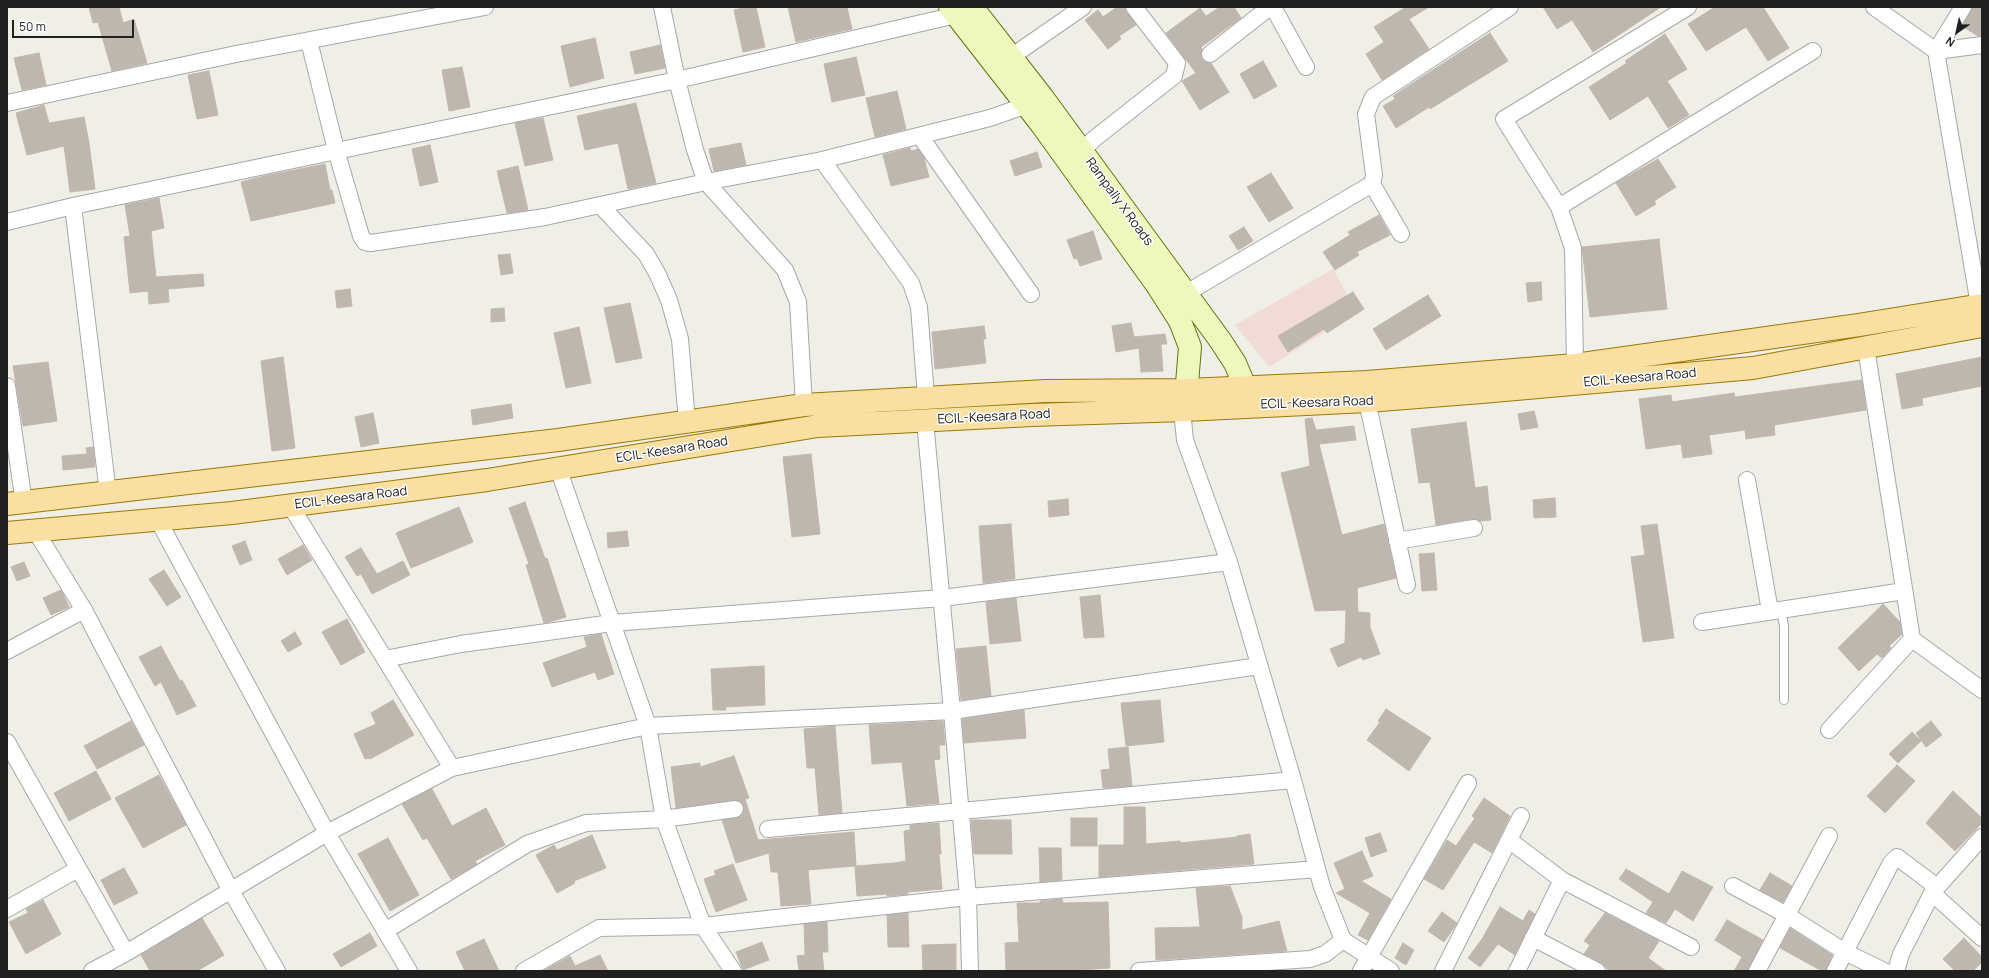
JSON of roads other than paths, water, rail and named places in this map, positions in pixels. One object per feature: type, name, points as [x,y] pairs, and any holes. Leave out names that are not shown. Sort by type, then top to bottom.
[{"type":"main road","name":"Rampally X Roads","points":[[959,10],[1011,57],[1082,151],[1177,298],[1180,321],[1190,347],[1186,400]]},
{"type":"main road","name":"Rampally X Roads","points":[[959,10],[1027,105],[1177,298],[1235,363],[1248,396]]},
{"type":"main road","name":"ECIL-Keesara Road","points":[[7,533],[158,520],[487,480],[818,426],[1032,415],[1186,400],[1248,396],[1367,382],[1575,365],[1859,325],[1981,305]]},
{"type":"main road","name":"ECIL-Keesara Road","points":[[1248,396],[1367,401],[1753,368],[1982,326]]},
{"type":"main road","name":"ECIL-Keesara Road","points":[[15,504],[558,440],[804,405],[1045,391],[1186,400]]},
{"type":"street","points":[[7,103],[236,54],[485,7]]},
{"type":"street","points":[[662,7],[677,80],[695,150],[706,182],[784,270],[798,302],[804,405]]},
{"type":"street","points":[[1011,57],[1083,7]]},
{"type":"street","points":[[1082,151],[1094,139],[1174,76],[1177,63],[1134,7]]},
{"type":"street","points":[[1210,54],[1270,7]]},
{"type":"street","points":[[1273,7],[1306,67]]},
{"type":"street","points":[[1401,234],[1372,184],[1374,175],[1366,114],[1373,97],[1510,7]]},
{"type":"street","points":[[1575,365],[1573,248],[1559,207],[1504,119],[1688,7]]},
{"type":"street","points":[[1874,7],[1936,51],[1982,44]]},
{"type":"street","points":[[1963,7],[1936,51],[1981,305]]},
{"type":"street","points":[[7,222],[73,206],[336,150],[677,80],[959,10]]},
{"type":"street","points":[[309,41],[336,150],[361,236],[365,242],[371,243],[545,217],[706,182],[822,160],[990,118],[1027,105]]},
{"type":"street","points":[[1559,207],[1813,51]]},
{"type":"street","points":[[920,136],[1031,294]]},
{"type":"street","points":[[822,160],[911,283],[919,308],[926,397]]},
{"type":"street","points":[[1177,298],[1372,184]]},
{"type":"street","points":[[600,205],[646,254],[657,273],[669,300],[680,339],[687,422]]},
{"type":"street","points":[[73,206],[108,493]]},
{"type":"street","points":[[1866,348],[1912,639],[1982,690]]},
{"type":"street","points":[[7,386],[15,504]]},
{"type":"street","points":[[1186,400],[1183,420],[1185,440],[1229,562],[1294,780],[1322,887],[1343,940],[1365,964],[1391,971]]},
{"type":"street","points":[[1367,401],[1407,585]]},
{"type":"street","points":[[925,420],[961,810],[968,897],[970,971]]},
{"type":"street","points":[[558,468],[648,726],[664,818],[703,926],[733,971]]},
{"type":"street","points":[[1747,480],[1775,610]]},
{"type":"street","points":[[290,505],[452,768]]},
{"type":"street","points":[[158,520],[327,833],[409,971]]},
{"type":"street","points":[[1397,541],[1474,528]]},
{"type":"street","points":[[35,530],[84,610],[232,891],[277,971]]},
{"type":"street","points":[[385,659],[461,644],[612,623],[942,598],[1229,562]]},
{"type":"street","points":[[1702,622],[1904,591]]},
{"type":"street","points":[[7,651],[84,610]]},
{"type":"street","points":[[1829,730],[1912,639]]},
{"type":"street","points":[[92,971],[126,953],[232,891],[327,833],[452,768],[648,726],[952,711],[1259,666]]},
{"type":"street","points":[[7,742],[126,953]]},
{"type":"street","points":[[768,829],[1294,780]]},
{"type":"street","points":[[1365,964],[1468,783]]},
{"type":"street","points":[[385,931],[527,844],[586,823],[664,818],[735,809]]},
{"type":"street","points":[[1443,971],[1521,816]]},
{"type":"street","points":[[1757,971],[1829,836]]},
{"type":"street","points":[[1896,971],[1901,954],[1935,890],[1982,837]]},
{"type":"street","points":[[1509,840],[1562,880],[1691,947]]},
{"type":"street","points":[[1835,971],[1891,863],[1897,857],[1935,890],[1982,938]]},
{"type":"street","points":[[7,909],[78,869]]},
{"type":"street","points":[[524,971],[599,928],[703,926],[968,897],[1317,869]]},
{"type":"street","points":[[1517,971],[1562,880]]},
{"type":"street","points":[[1733,886],[1787,915],[1845,952],[1884,971]]},
{"type":"street","points":[[1533,938],[1597,971]]},
{"type":"street","points":[[1139,971],[1310,959],[1325,954],[1343,940]]},
{"type":"lane","points":[[1775,610],[1784,626],[1784,700]]}]
